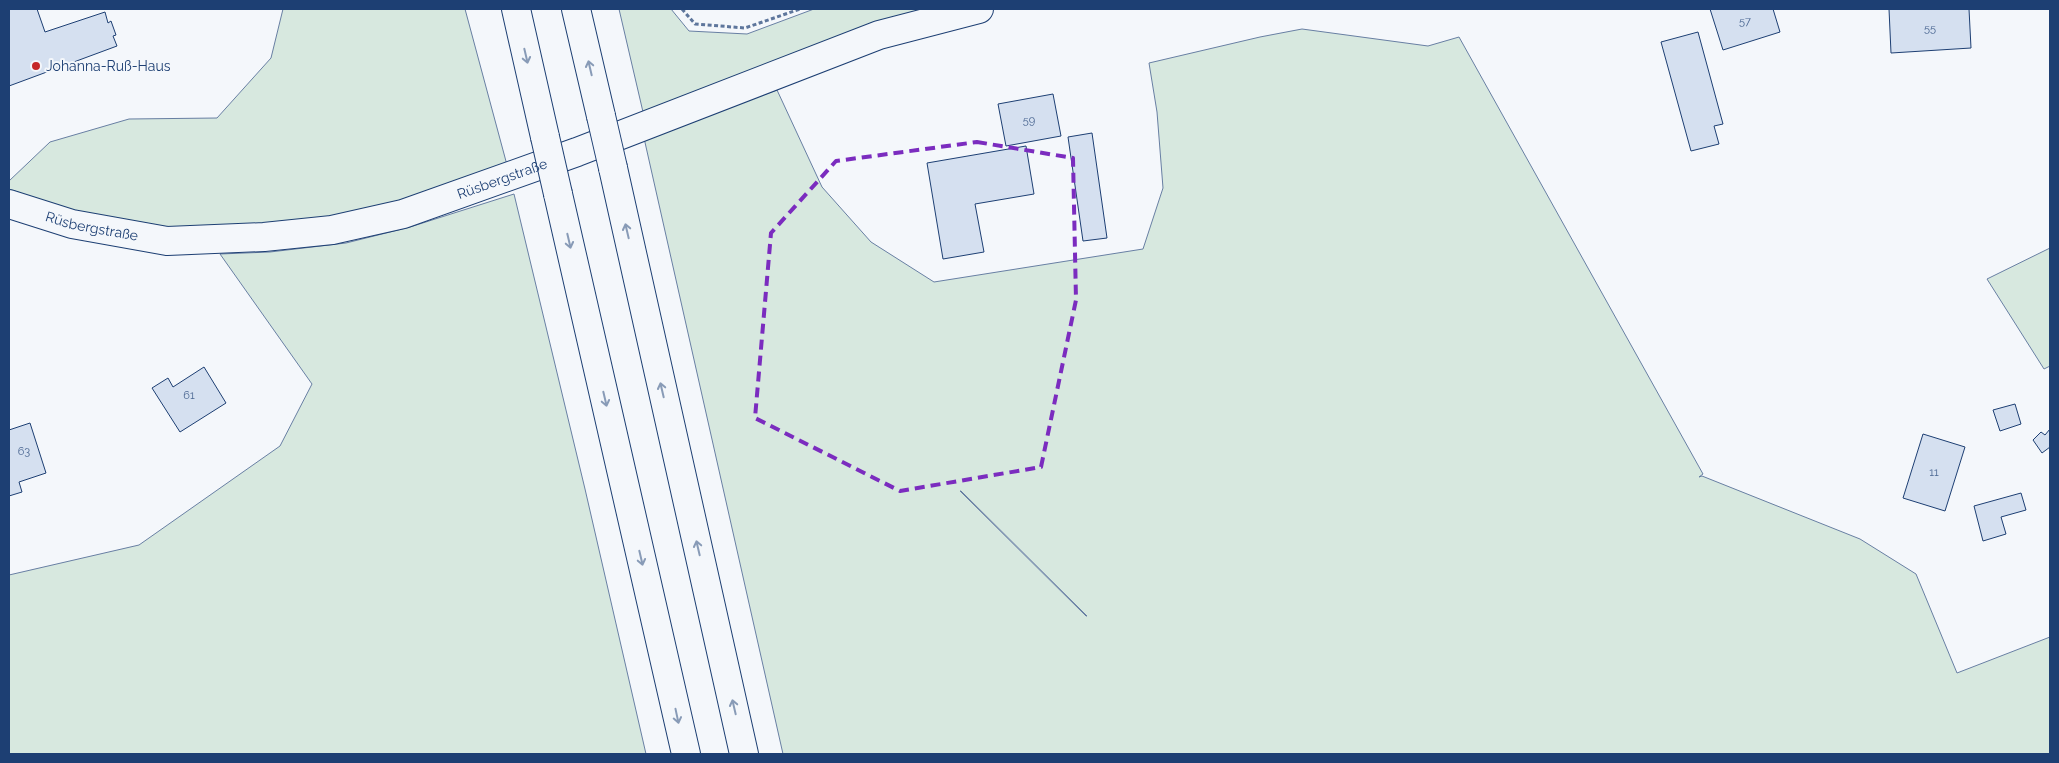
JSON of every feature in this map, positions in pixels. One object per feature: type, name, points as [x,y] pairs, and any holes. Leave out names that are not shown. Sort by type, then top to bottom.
[{"type":"main road","points":[[516,9],[686,754]]},
{"type":"main road","points":[[576,9],[744,754]]},
{"type":"main road","name":"Rüsbergstraße","points":[[9,204],[72,224],[167,241],[264,237],[332,230],[403,214],[577,152],[879,35],[978,9]]},
{"type":"path","points":[[682,9],[695,24],[745,28],[800,9]]},
{"type":"highlighted area","points":[[977,142],[1073,158],[1076,300],[1041,467],[900,491],[755,418],[771,233],[836,161]]},
{"type":"shaded area","points":[[283,9],[465,9],[507,165],[391,203],[324,219],[168,231],[74,212],[9,189],[9,181],[50,142],[129,119],[217,118],[271,58]]},
{"type":"shaded area","points":[[619,9],[671,9],[689,31],[747,34],[814,9],[940,9],[643,112]]},
{"type":"shaded area","points":[[1302,29],[1428,46],[1459,37],[1703,474],[1699,477],[1702,476],[1860,539],[1916,574],[1957,673],[2050,637],[2050,754],[783,754],[644,138],[777,90],[822,187],[871,242],[934,282],[1143,249],[1163,188],[1157,112],[1149,63]],"holes":[[[960,491],[961,491],[1087,616]]]},
{"type":"shaded area","points":[[514,194],[646,754],[9,754],[9,575],[139,545],[280,446],[312,384],[220,254],[270,252],[346,243],[410,227]]},
{"type":"shaded area","points":[[2050,248],[2050,366],[2044,369],[1987,279]]},
{"type":"building","name":"Johanna-Ruß-Haus","points":[[9,9],[37,9],[45,32],[105,12],[108,23],[111,21],[116,35],[113,36],[117,46],[9,86]]},
{"type":"building","points":[[1710,9],[1773,9],[1780,32],[1723,50]]},
{"type":"building","points":[[1889,9],[1969,9],[1971,48],[1891,53]]},
{"type":"building","points":[[1698,32],[1723,124],[1714,126],[1719,144],[1691,151],[1661,42]]},
{"type":"building","points":[[1053,94],[1061,136],[1006,146],[998,104]]},
{"type":"building","points":[[1092,133],[1107,238],[1083,241],[1068,137]]},
{"type":"building","points":[[1026,146],[1034,194],[975,204],[984,252],[943,259],[927,163]]},
{"type":"building","points":[[204,367],[226,403],[180,432],[152,388],[168,378],[173,387]]},
{"type":"building","points":[[2015,404],[2021,424],[2000,431],[1993,410]]},
{"type":"building","points":[[30,423],[46,473],[19,482],[22,492],[9,496],[9,430]]},
{"type":"building","points":[[2050,429],[2050,447],[2042,453],[2033,440],[2041,432],[2045,435]]},
{"type":"building","points":[[1923,434],[1965,447],[1945,511],[1903,498]]},
{"type":"building","points":[[2021,493],[2026,510],[2001,517],[2006,534],[1983,541],[1974,506]]},
{"type":"place","name":"Johanna-Ruß-Haus","points":[[36,66]]}]
